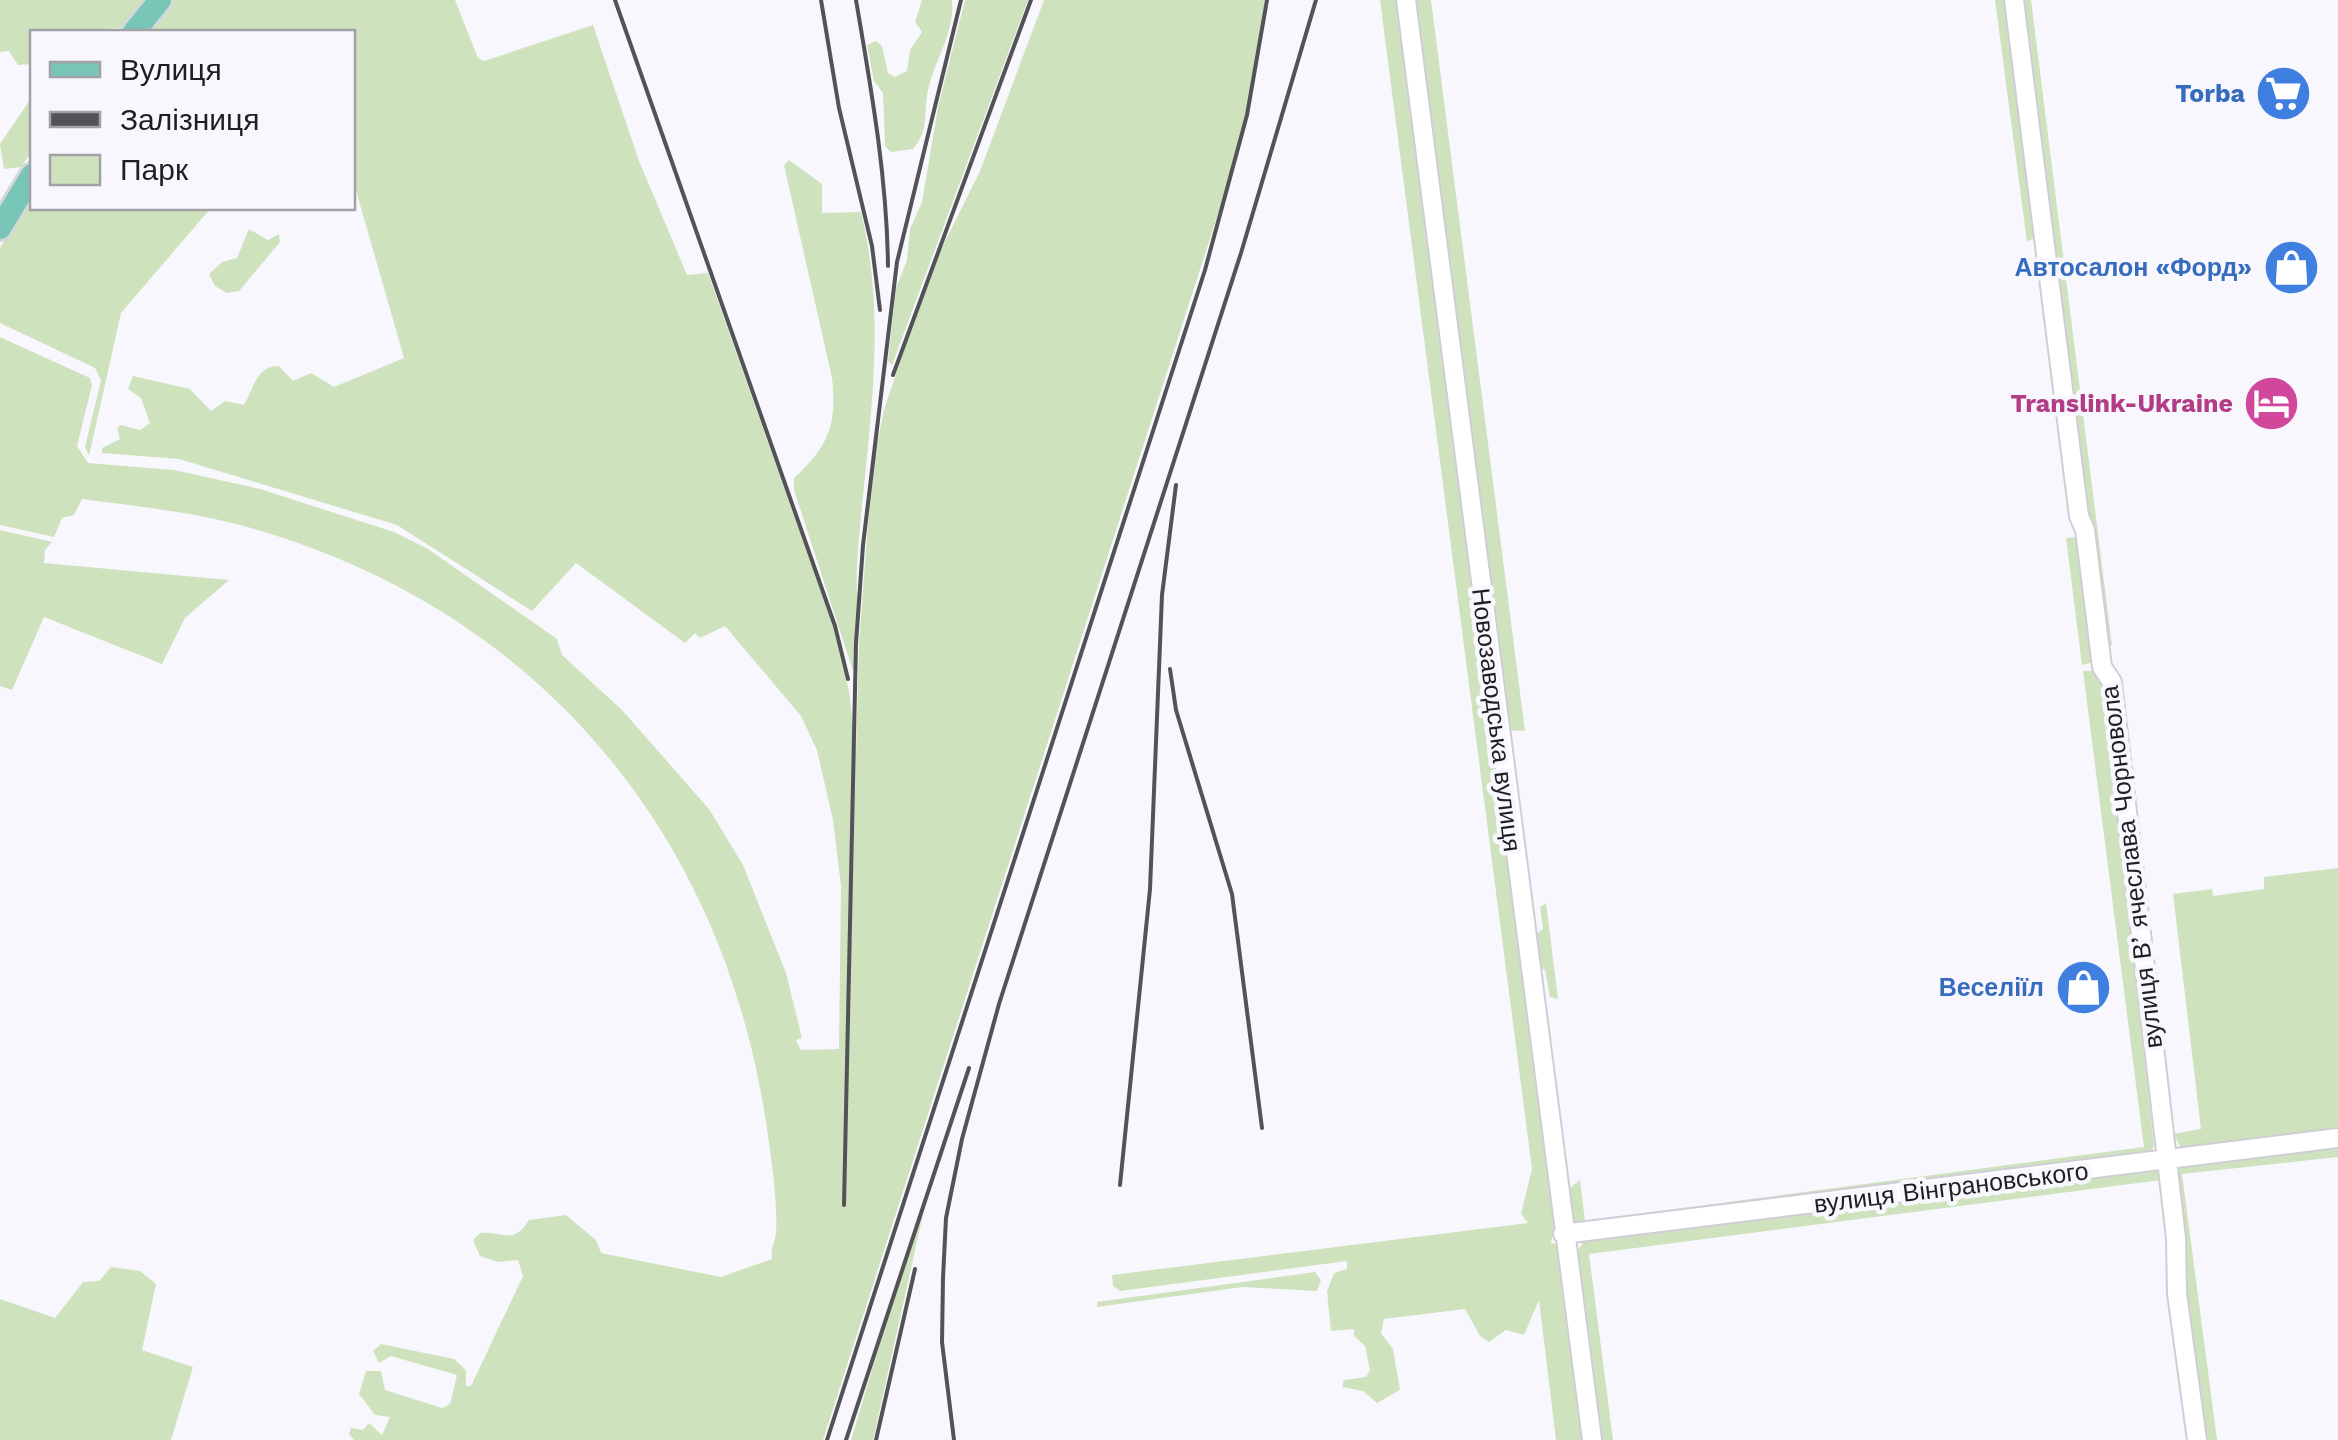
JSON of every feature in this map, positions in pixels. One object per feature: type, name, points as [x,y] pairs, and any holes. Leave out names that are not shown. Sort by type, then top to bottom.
[{"type":"main road","points":[[136,30],[160,0]]},
{"type":"main road","points":[[0,228],[30,179]]},
{"type":"street","name":"Новозаводська вулиця","points":[[1406,0],[1592,1440]]},
{"type":"street","name":"вулиця Вʼячеслава Чорновола","points":[[2014,0],[2080,516],[2102,666],[2112,682],[2176,1238],[2176,1294],[2197,1440]]},
{"type":"street","name":"вулиця Вінграновського","points":[[1563,1234],[2338,1138]]},
{"type":"green space","points":[[0,0],[149,0],[122,28],[30,30],[30,64],[18,65],[9,51],[0,52]]},
{"type":"green space","points":[[170,0],[455,0],[478,58],[484,61],[593,25],[639,161],[687,275],[708,273],[833,626],[849,691],[856,750],[844,1206],[859,643],[872,469],[884,410],[930,272],[980,171],[1044,0],[1265,0],[1246,114],[1225,192],[823,1440],[354,1440],[349,1434],[351,1428],[363,1430],[369,1423],[382,1435],[390,1417],[375,1415],[359,1394],[366,1371],[381,1371],[385,1390],[442,1408],[450,1404],[457,1375],[391,1356],[379,1363],[373,1351],[381,1344],[454,1359],[466,1370],[466,1386],[471,1386],[523,1276],[518,1260],[497,1262],[480,1256],[473,1240],[480,1233],[512,1235],[529,1220],[566,1215],[596,1240],[601,1253],[721,1277],[772,1259],[776,1209],[769,1142],[735,989],[698,897],[650,813],[592,738],[523,671],[445,614],[357,567],[261,531],[195,515],[82,499],[74,515],[62,518],[54,537],[0,525],[0,337],[90,378],[92,385],[77,446],[88,463],[174,470],[260,489],[394,532],[428,549],[557,639],[562,655],[622,710],[709,809],[743,865],[786,973],[802,1038],[796,1040],[801,1050],[839,1049],[841,886],[833,820],[817,750],[801,716],[725,626],[700,638],[695,633],[685,643],[576,563],[532,611],[397,525],[179,459],[102,453],[102,448],[120,439],[117,428],[121,425],[140,430],[150,423],[141,398],[128,389],[133,376],[190,389],[211,411],[225,401],[244,405],[257,379],[271,367],[279,366],[293,381],[311,373],[334,387],[404,358],[355,187],[355,30],[145,30]]},
{"type":"green space","points":[[922,0],[952,0],[948,35],[931,78],[922,135],[913,149],[891,152],[885,146],[883,93],[874,81],[867,45],[876,41],[882,46],[888,73],[895,77],[907,71],[910,50],[922,32],[915,22]]},
{"type":"green space","points":[[965,0],[1028,0],[892,365],[888,361],[896,288],[907,260],[910,229],[922,202],[938,107]]},
{"type":"green space","points":[[1380,0],[1397,0],[1555,1223],[1551,1243],[1558,1244],[1585,1440],[1556,1440],[1539,1300],[1524,1335],[1506,1330],[1489,1342],[1480,1336],[1465,1309],[1384,1319],[1381,1333],[1393,1349],[1400,1390],[1377,1403],[1363,1391],[1342,1387],[1344,1380],[1366,1377],[1370,1370],[1365,1346],[1354,1336],[1354,1329],[1331,1331],[1327,1291],[1334,1273],[1347,1269],[1347,1261],[1120,1291],[1113,1286],[1112,1275],[1528,1223],[1521,1214],[1532,1169]]},
{"type":"green space","points":[[1413,0],[1431,0],[1525,731],[1506,730]]},
{"type":"green space","points":[[1995,0],[2007,0],[2036,237],[2027,242]]},
{"type":"green space","points":[[2018,0],[2031,0],[2112,645],[2108,646],[2087,522]]},
{"type":"green space","points":[[30,100],[30,154],[21,167],[4,169],[0,144]]},
{"type":"green space","points":[[789,160],[822,184],[822,213],[861,212],[869,256],[875,344],[857,564],[858,632],[853,671],[794,490],[794,478],[828,433],[833,394],[784,165]]},
{"type":"green space","points":[[30,193],[30,210],[209,210],[121,313],[89,456],[85,447],[101,380],[95,368],[0,323],[0,248]]},
{"type":"green space","points":[[249,229],[268,240],[279,234],[280,242],[239,291],[227,293],[215,286],[209,274],[222,262],[237,258]]},
{"type":"green space","points":[[0,530],[52,542],[45,550],[44,563],[229,580],[185,618],[162,664],[44,617],[12,690],[0,686]]},
{"type":"green space","points":[[2079,537],[2094,662],[2082,665],[2066,538]]},
{"type":"green space","points":[[2083,671],[2096,671],[2104,678],[2154,1146],[2149,1156],[1576,1229],[1570,1223],[1566,1191],[1580,1180],[1585,1221],[2144,1147]]},
{"type":"green space","points":[[2338,868],[2338,1132],[2183,1151],[2173,1134],[2201,1129],[2173,894],[2212,889],[2213,896],[2264,889],[2264,877]]},
{"type":"green space","points":[[1546,903],[1558,999],[1550,997],[1545,970],[1536,966],[1534,936],[1543,929],[1540,907]]},
{"type":"green space","points":[[2338,1141],[2338,1157],[2182,1174],[2217,1440],[2203,1440],[2182,1297],[2174,1165]]},
{"type":"green space","points":[[2158,1168],[2161,1180],[1589,1254],[1613,1440],[1601,1440],[1576,1253],[1587,1237]]},
{"type":"green space","points":[[926,1201],[873,1440],[851,1440],[915,1226]]},
{"type":"green space","points":[[111,1267],[140,1271],[156,1284],[142,1350],[193,1367],[171,1440],[0,1440],[0,1299],[55,1318],[83,1282],[99,1281]]},
{"type":"green space","points":[[1315,1272],[1321,1280],[1317,1291],[1242,1287],[1097,1307],[1097,1302]]},
{"type":"railway","points":[[615,0],[835,626],[848,679]]},
{"type":"railway","points":[[821,0],[839,108],[872,246],[880,310]]},
{"type":"railway","points":[[856,0],[881,166],[888,266]]},
{"type":"railway","points":[[844,1205],[856,643],[863,545],[897,262],[961,0]]},
{"type":"railway","points":[[893,375],[1031,0]]},
{"type":"railway","points":[[827,1440],[1205,270],[1247,115],[1267,0]]},
{"type":"railway","points":[[954,1440],[942,1342],[943,1278],[946,1218],[962,1139],[999,1004],[1241,253],[1316,0]]},
{"type":"railway","points":[[1120,1185],[1150,889],[1162,595],[1176,485]]},
{"type":"railway","points":[[1170,669],[1176,710],[1232,894],[1262,1128]]},
{"type":"railway","points":[[846,1440],[969,1068]]},
{"type":"railway","points":[[876,1440],[915,1269]]},
{"type":"place","name":"Torba","points":[[2284,93]]},
{"type":"place","name":"Автосалон «Форд»","points":[[2291,267]]},
{"type":"place","name":"Translink-Ukraine","points":[[2272,403]]},
{"type":"place","name":"Веселіїл","points":[[2083,987]]}]
